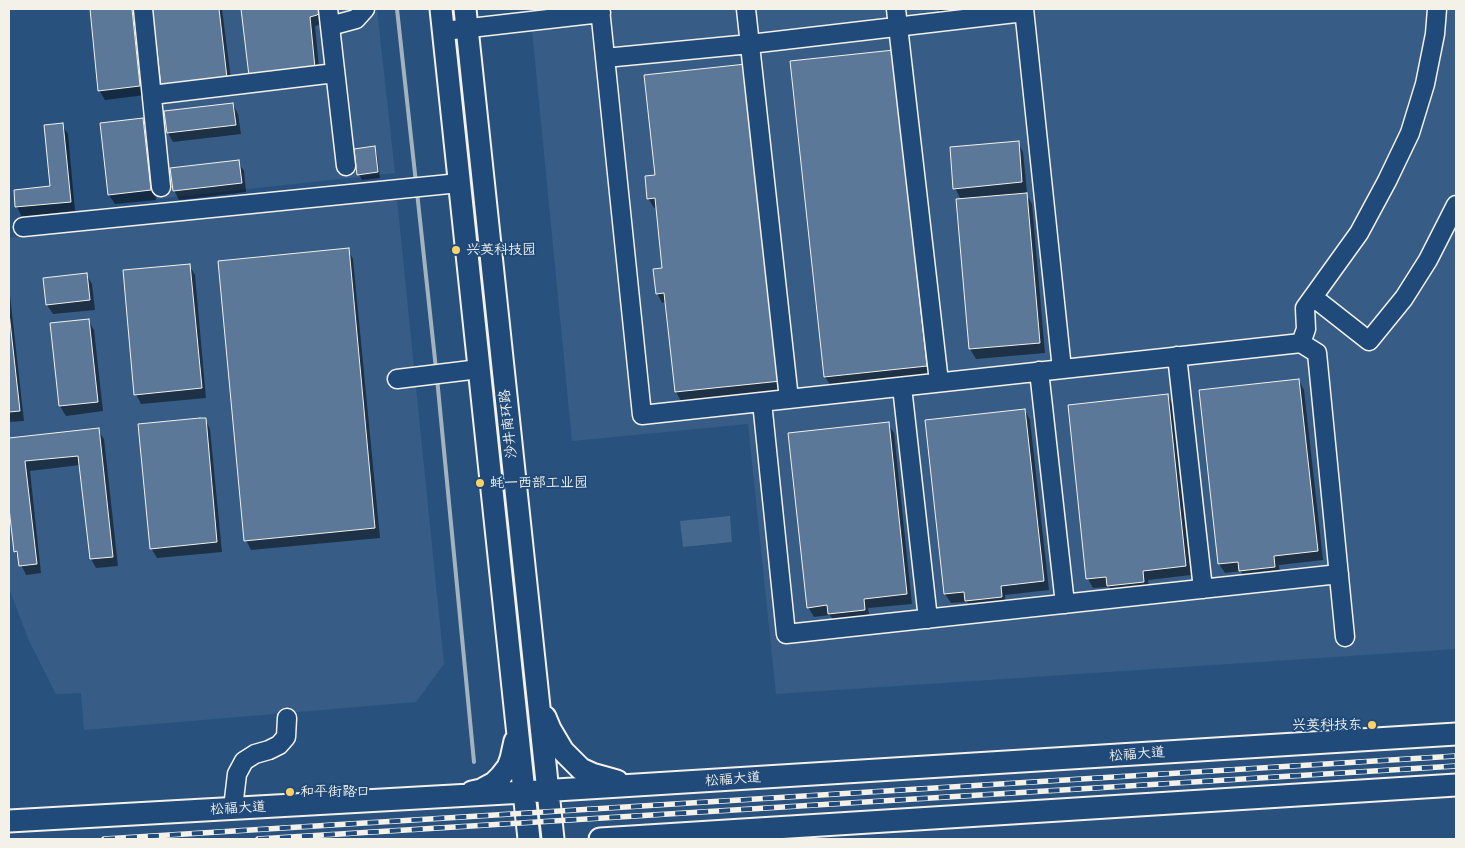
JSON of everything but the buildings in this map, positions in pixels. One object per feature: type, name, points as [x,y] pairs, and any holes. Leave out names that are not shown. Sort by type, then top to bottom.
[{"type":"main road","name":"沙井南环路","points":[[441,9],[529,839]]},
{"type":"main road","name":"沙井南环路","points":[[466,19],[553,839]]},
{"type":"main road","points":[[537,683],[542,708],[550,729],[563,751],[580,769],[608,780],[642,785]]},
{"type":"main road","points":[[457,796],[482,790],[501,776],[508,767],[515,749],[516,724]]},
{"type":"main road","name":"松福大道","points":[[9,821],[642,785],[1456,734]]},
{"type":"main road","points":[[600,839],[1456,785]]},
{"type":"street","points":[[143,9],[161,187]]},
{"type":"street","points":[[328,9],[346,166]]},
{"type":"street","points":[[330,26],[356,19],[365,9]]},
{"type":"street","points":[[746,9],[789,399]]},
{"type":"street","points":[[896,9],[939,382]]},
{"type":"street","points":[[1301,343],[1306,329],[1305,308],[1359,233],[1388,181],[1410,133],[1425,84],[1435,34],[1437,9]]},
{"type":"street","points":[[444,31],[466,19],[600,11],[642,415],[1301,343],[1317,353],[1346,636]]},
{"type":"street","points":[[605,58],[750,44],[1024,11],[1062,369]]},
{"type":"street","points":[[152,95],[335,73]]},
{"type":"street","points":[[23,227],[459,183]]},
{"type":"street","points":[[1313,298],[1369,341],[1404,298],[1428,260],[1456,205]]},
{"type":"street","points":[[1177,356],[1203,589]]},
{"type":"street","points":[[397,379],[479,369]]},
{"type":"street","points":[[1039,371],[1065,604]]},
{"type":"street","points":[[902,386],[928,619]]},
{"type":"street","points":[[762,402],[786,634],[1339,574]]},
{"type":"street","points":[[233,808],[236,774],[244,761],[279,745],[286,737],[287,718]]},
{"type":"shaded area","points":[[138,9],[377,9],[395,173],[157,199]]},
{"type":"shaded area","points":[[530,9],[1456,9],[1456,649],[776,694],[748,424],[572,441]]},
{"type":"shaded area","points":[[397,199],[444,664],[416,702],[84,730],[81,693],[56,694],[29,641],[9,588],[9,238]]},
{"type":"shaded area","points":[[730,516],[732,542],[683,547],[680,521]]},
{"type":"waterway","points":[[397,9],[416,183]]},
{"type":"waterway","points":[[417,192],[436,369]]},
{"type":"waterway","points":[[437,378],[474,762]]},
{"type":"railway","points":[[104,839],[1456,756]]},
{"type":"railway","points":[[258,839],[1456,766]]},
{"type":"place","name":"兴英科技园","points":[[456,250]]},
{"type":"place","name":"蚝一西部工业园","points":[[480,483]]},
{"type":"place","name":"兴英科技东","points":[[1372,725]]},
{"type":"place","name":"和平街路口","points":[[290,792]]}]
